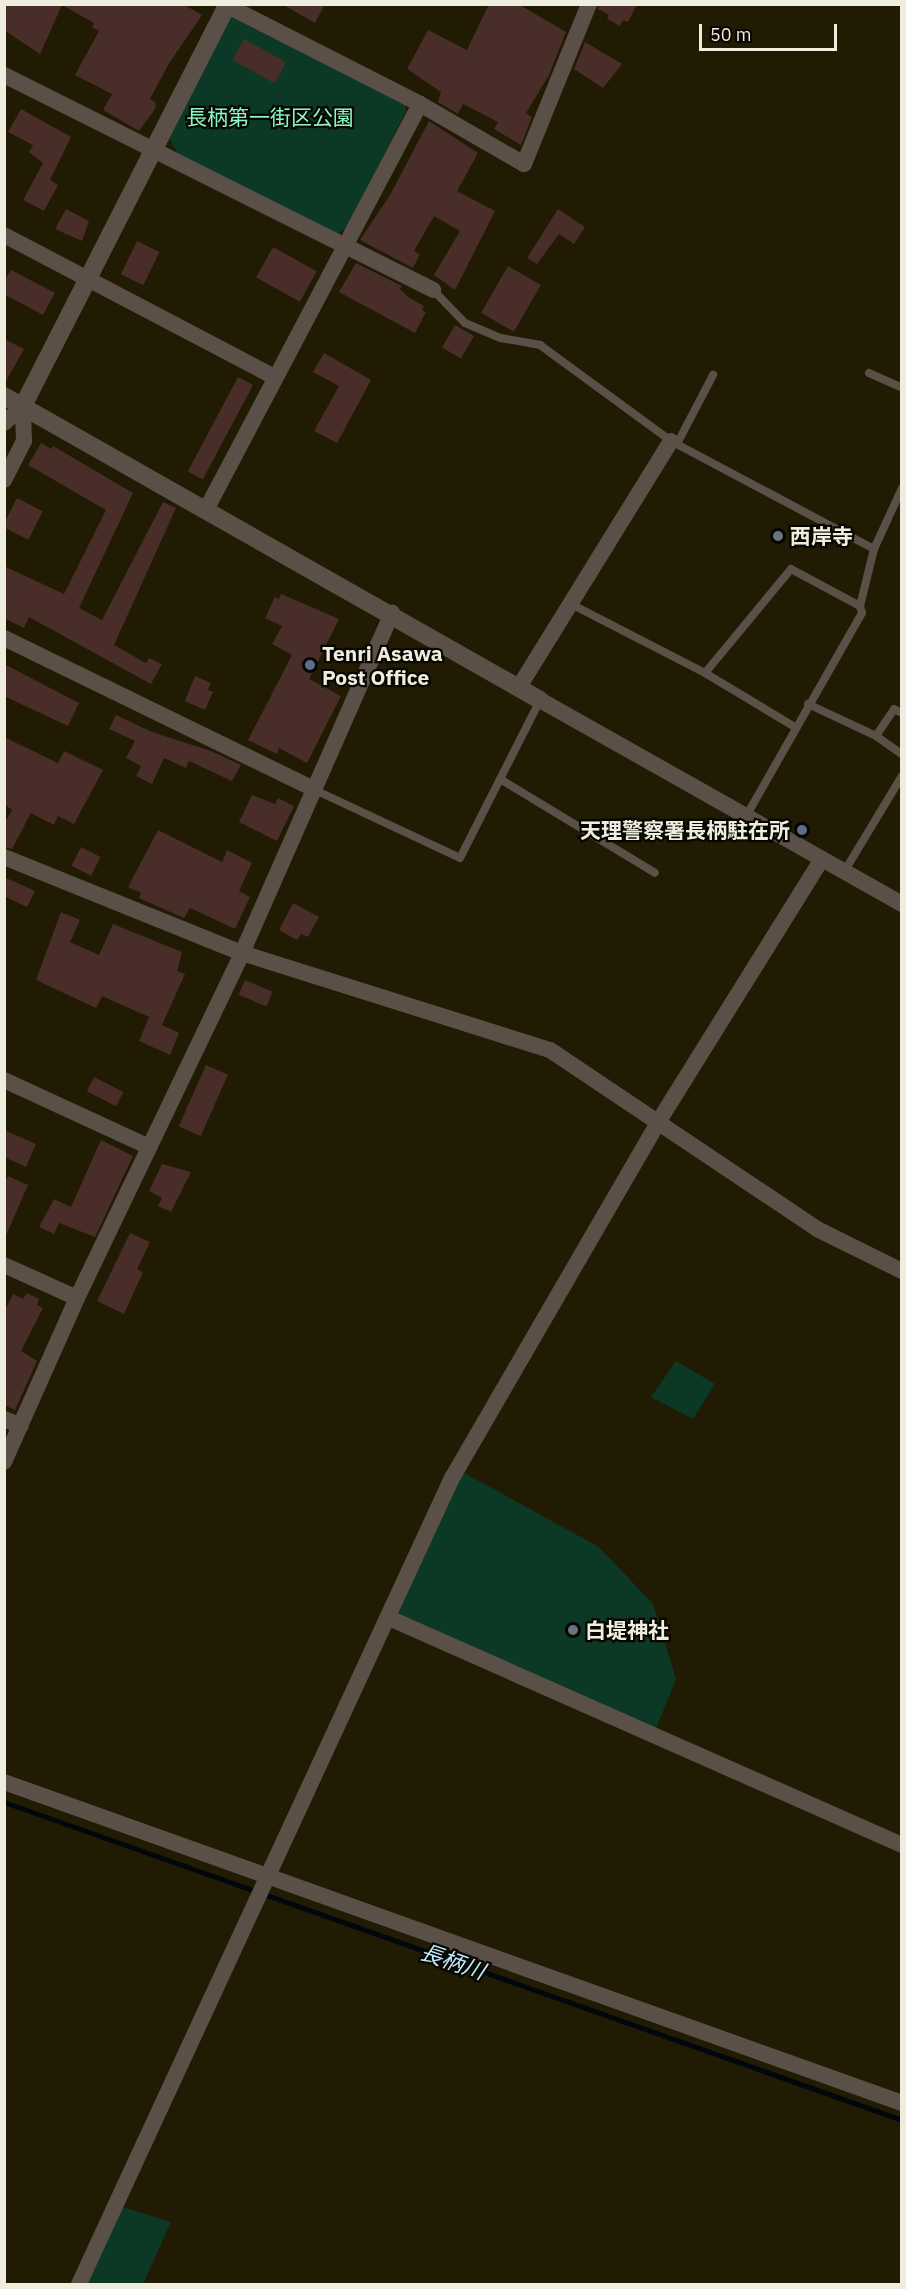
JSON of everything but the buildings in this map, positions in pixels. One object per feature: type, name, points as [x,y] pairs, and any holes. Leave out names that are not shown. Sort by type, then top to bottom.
[{"type":"street","points":[[4,423],[23,406],[86,278],[154,152],[226,5],[420,104],[524,164],[586,6]]},
{"type":"street","points":[[4,75],[433,290]]},
{"type":"street","points":[[207,508],[273,376],[420,104]]},
{"type":"street","points":[[4,235],[273,376]]},
{"type":"street","points":[[4,396],[207,508],[540,700],[902,904]]},
{"type":"street","points":[[4,480],[24,441],[23,406]]},
{"type":"street","points":[[519,687],[567,602],[674,442]]},
{"type":"street","points":[[4,1462],[77,1298],[242,953],[392,613]]},
{"type":"street","points":[[4,638],[315,790]]},
{"type":"street","points":[[4,857],[242,953],[550,1050],[657,1124],[817,1229],[902,1271]]},
{"type":"street","points":[[79,2284],[453,1478],[657,1124],[822,859]]},
{"type":"street","points":[[4,1080],[150,1147]]},
{"type":"street","points":[[4,1265],[77,1298]]},
{"type":"street","points":[[4,1419],[21,1426]]},
{"type":"street","points":[[389,1618],[902,1845]]},
{"type":"street","points":[[4,1782],[267,1879],[902,2103]]},
{"type":"lane","points":[[433,290],[465,323],[501,338],[540,345],[674,442],[874,549]]},
{"type":"lane","points":[[869,373],[902,388]]},
{"type":"lane","points":[[674,442],[713,375]]},
{"type":"lane","points":[[747,815],[808,704],[862,613],[860,606],[874,549],[902,488]]},
{"type":"lane","points":[[705,673],[791,569],[860,606]]},
{"type":"lane","points":[[567,602],[705,673],[795,727]]},
{"type":"lane","points":[[315,790],[460,858],[540,700]]},
{"type":"lane","points":[[808,704],[876,736],[902,754]]},
{"type":"lane","points":[[876,736],[894,709],[902,713]]},
{"type":"lane","points":[[844,872],[902,776]]},
{"type":"lane","points":[[500,779],[655,873]]},
{"type":"green space","name":"長柄第一街区公園","points":[[231,11],[406,99],[406,111],[347,227],[334,237],[183,163],[169,138]]},
{"type":"green space","points":[[676,1361],[715,1384],[693,1419],[651,1397]]},
{"type":"green space","points":[[457,1469],[599,1547],[653,1604],[676,1679],[653,1736],[389,1618]]},
{"type":"green space","points":[[122,2207],[171,2222],[143,2284],[87,2284]]},
{"type":"waterway","name":"長柄川","points":[[4,1802],[902,2120]]},
{"type":"place","name":"西岸寺","points":[[778,536]]},
{"type":"place","name":"Tenri Asawa Post Office","points":[[310,665]]},
{"type":"place","name":"天理警察署長柄駐在所","points":[[802,830]]},
{"type":"place","name":"白堤神社","points":[[573,1630]]}]
